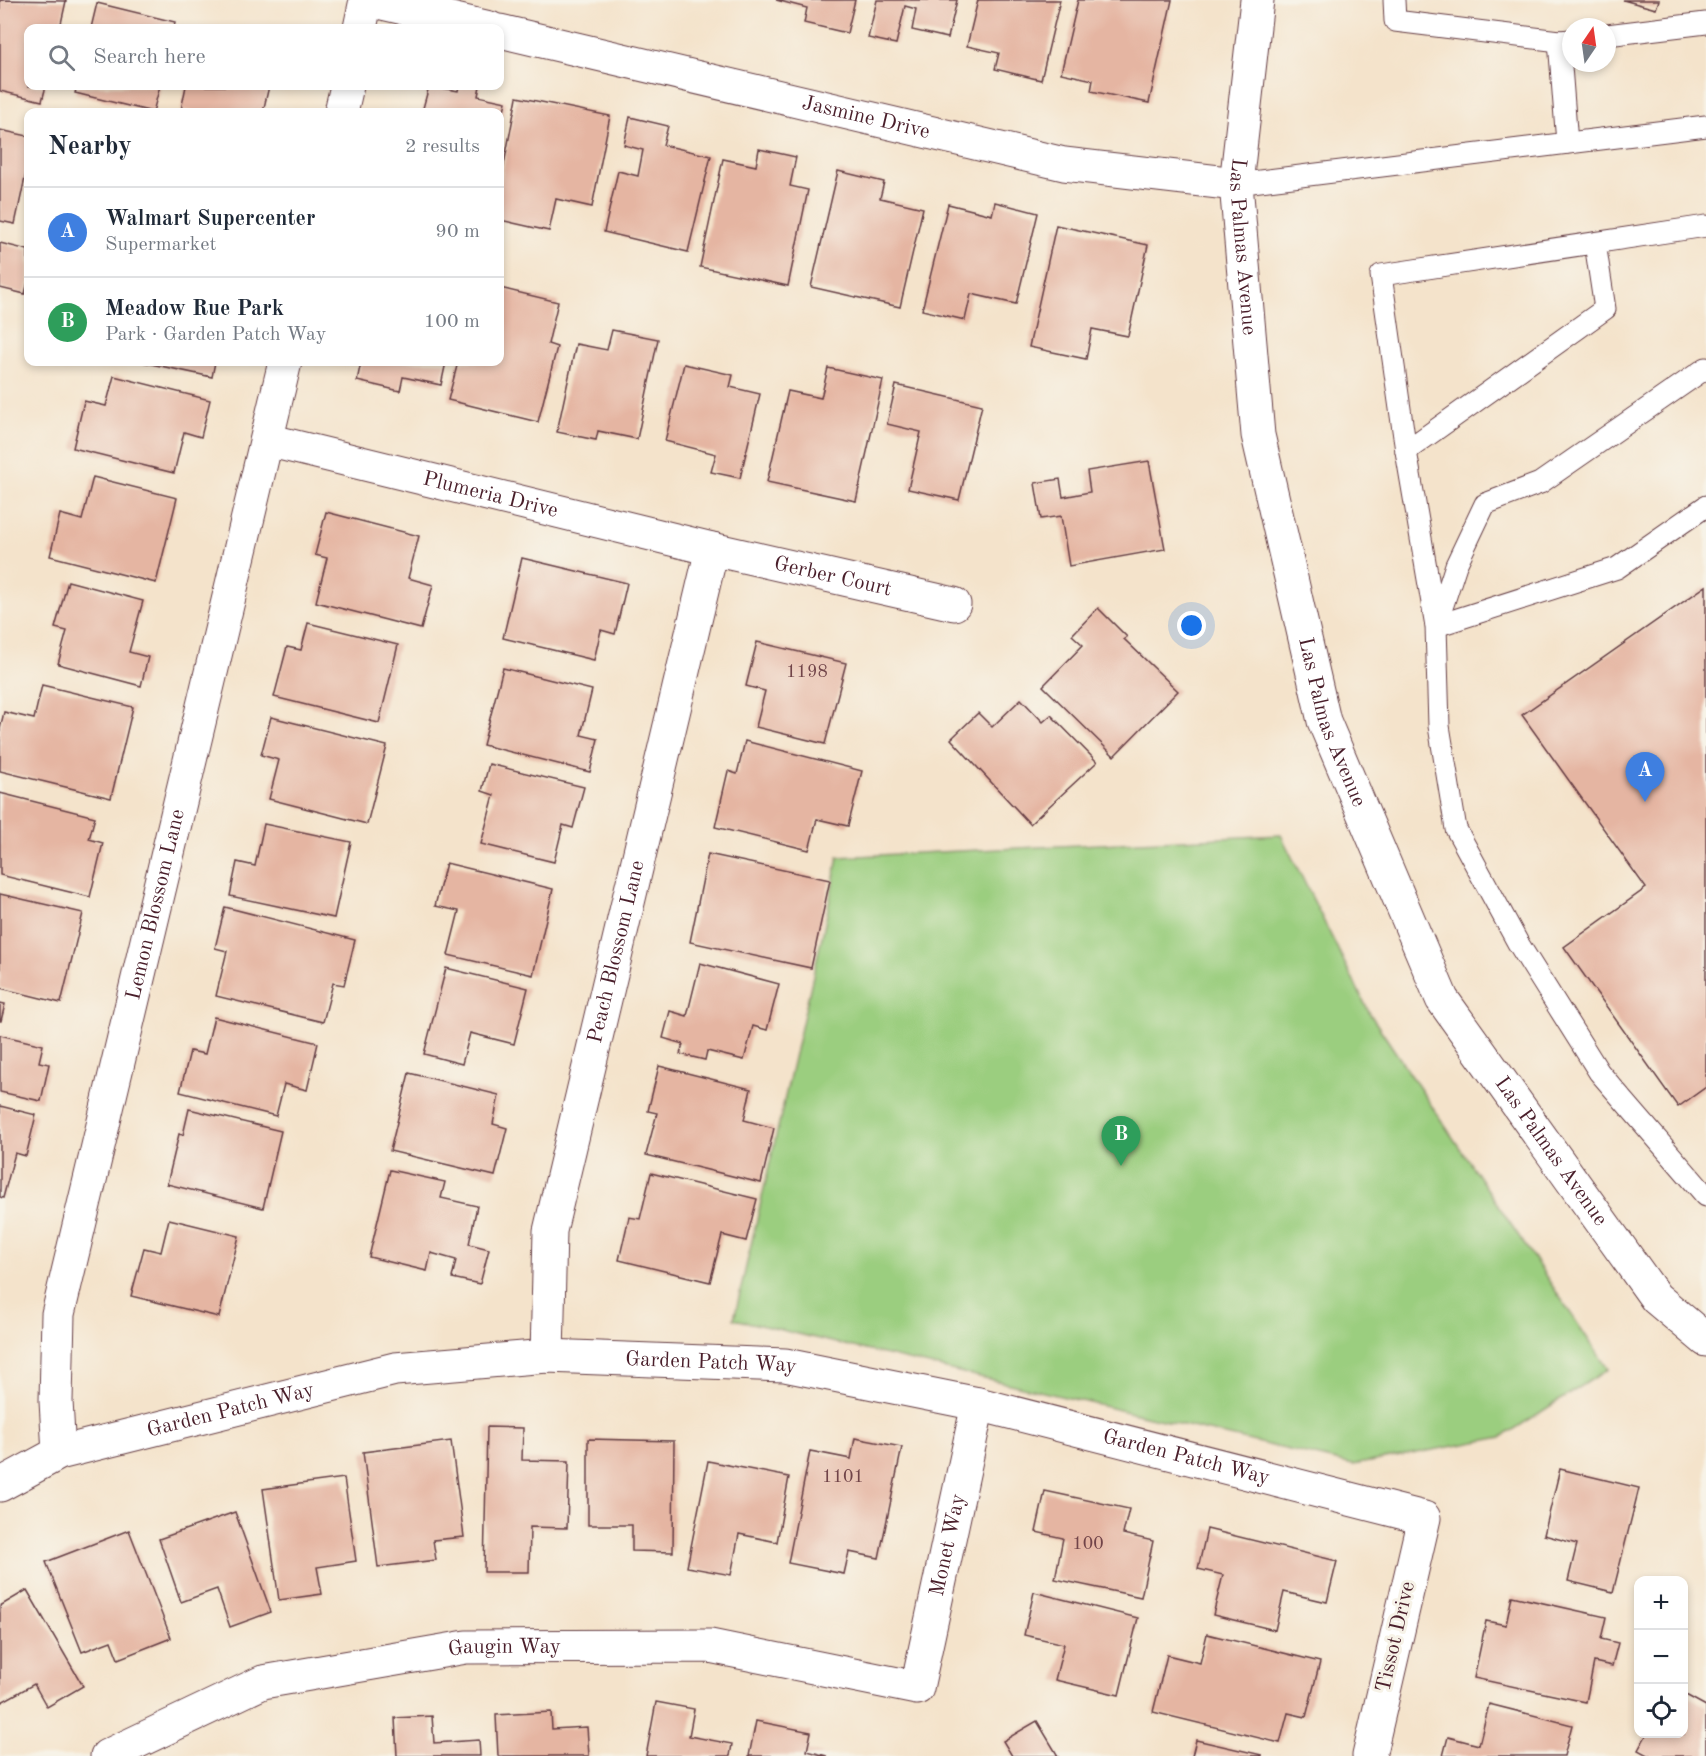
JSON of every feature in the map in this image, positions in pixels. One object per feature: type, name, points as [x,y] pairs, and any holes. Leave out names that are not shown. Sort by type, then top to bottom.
[{"type":"street","points":[[361,24],[368,0],[473,24]]},
{"type":"street","name":"Las Palmas Avenue","points":[[1257,0],[1236,184],[1258,435],[1324,721],[1442,999],[1656,1298],[1706,1340]]},
{"type":"street","name":"Jasmine Drive","points":[[504,32],[1064,164],[1236,184]]},
{"type":"street","points":[[342,108],[346,90]]},
{"type":"street","name":"Lemon Blossom Lane","points":[[59,1453],[56,1401],[58,1314],[284,366]]},
{"type":"street","name":"Plumeria Drive","points":[[267,440],[712,549]]},
{"type":"street","name":"Gerber Court","points":[[712,549],[954,604]]},
{"type":"street","name":"Peach Blossom Lane","points":[[547,1356],[550,1231],[712,549]]},
{"type":"street","name":"Garden Patch Way","points":[[0,1485],[59,1453],[395,1369],[547,1356],[785,1365],[978,1404],[1424,1518]]},
{"type":"street","name":"Monet Way","points":[[917,1688],[978,1404]]},
{"type":"street","name":"Tissot Drive","points":[[1369,1756],[1424,1518]]},
{"type":"street","name":"Gaugin Way","points":[[107,1756],[263,1682],[466,1647],[711,1646],[917,1688]]},
{"type":"lane","points":[[1394,0],[1395,21],[1562,40]]},
{"type":"lane","points":[[1616,34],[1706,23]]},
{"type":"lane","points":[[1566,72],[1567,143]]},
{"type":"lane","points":[[1236,184],[1706,126]]},
{"type":"lane","points":[[1706,226],[1382,275],[1406,451],[1436,626],[1439,726],[1456,829],[1518,943],[1599,1072],[1706,1196]]},
{"type":"lane","points":[[1406,451],[1605,309],[1595,243]]},
{"type":"lane","points":[[1436,626],[1456,565],[1485,504],[1540,483],[1706,368]]},
{"type":"lane","points":[[1436,626],[1617,568],[1706,506]]},
{"type":"green space","points":[[1281,835],[1370,1014],[1608,1369],[1502,1437],[1353,1465],[734,1319],[826,919],[838,857]]},
{"type":"building","points":[[0,0],[66,1],[61,24],[24,24],[24,90],[45,90],[42,101],[0,91]]},
{"type":"building","points":[[776,0],[855,0],[847,33],[804,23],[807,8]]},
{"type":"building","points":[[877,0],[957,0],[948,38],[912,30],[916,9],[905,6],[896,44],[868,38]]},
{"type":"building","points":[[978,0],[1060,0],[1041,80],[995,69],[999,53],[967,46]]},
{"type":"building","points":[[1078,0],[1172,0],[1149,103],[1091,91],[1093,80],[1061,73]]},
{"type":"building","points":[[1623,0],[1659,0],[1656,9]]},
{"type":"building","points":[[97,3],[175,22],[175,24],[92,24]]},
{"type":"building","points":[[76,90],[159,90],[154,108],[137,108],[75,93]]},
{"type":"building","points":[[185,90],[268,90],[264,108],[181,108]]},
{"type":"building","points":[[428,90],[479,90],[478,96],[506,102],[504,110],[504,108],[423,108]]},
{"type":"building","points":[[517,97],[610,116],[592,207],[556,199],[549,231],[504,221],[504,164]]},
{"type":"building","points":[[630,117],[668,126],[663,145],[711,156],[688,252],[604,232],[618,171],[638,176],[643,150],[624,145]]},
{"type":"building","points":[[0,130],[24,135],[24,182],[15,224],[0,221]]},
{"type":"building","points":[[759,149],[796,157],[790,186],[808,190],[788,286],[700,267],[723,159],[756,166]]},
{"type":"building","points":[[838,171],[884,182],[880,198],[923,208],[900,307],[811,287]]},
{"type":"building","points":[[995,202],[1038,213],[1016,304],[971,294],[965,320],[922,310],[948,204],[992,215]]},
{"type":"building","points":[[1056,225],[1148,245],[1128,336],[1092,329],[1086,359],[1029,347]]},
{"type":"building","points":[[0,243],[24,249],[24,294],[0,288]]},
{"type":"building","points":[[504,289],[558,302],[548,344],[557,347],[538,422],[448,400],[457,366],[504,366]]},
{"type":"building","points":[[612,330],[658,339],[637,439],[598,431],[596,440],[557,432],[576,344],[607,350]]},
{"type":"building","points":[[684,364],[733,375],[730,387],[760,394],[740,478],[711,472],[716,454],[665,441]]},
{"type":"building","points":[[161,366],[214,366],[212,377]]},
{"type":"building","points":[[360,366],[445,366],[441,385],[403,377],[400,391],[357,381]]},
{"type":"building","points":[[828,368],[883,380],[856,501],[767,482],[788,391],[821,398]]},
{"type":"building","points":[[114,376],[210,400],[201,437],[184,432],[174,473],[73,448],[84,401],[106,406]]},
{"type":"building","points":[[896,385],[982,405],[959,500],[908,489],[921,432],[887,424]]},
{"type":"building","points":[[1149,461],[1165,549],[1069,566],[1061,516],[1041,519],[1035,483],[1060,479],[1063,497],[1090,492],[1087,471]]},
{"type":"building","points":[[93,477],[177,498],[156,583],[50,556],[60,514],[82,520]]},
{"type":"building","points":[[326,512],[419,536],[408,578],[433,585],[421,629],[316,602],[327,558],[315,555]]},
{"type":"building","points":[[522,558],[627,583],[615,634],[601,630],[594,660],[503,638]]},
{"type":"building","points":[[68,581],[143,601],[129,652],[148,657],[141,686],[58,664],[67,631],[55,628]]},
{"type":"building","points":[[1706,586],[1706,1087],[1678,1107],[1564,947],[1646,888],[1522,715]]},
{"type":"building","points":[[1098,608],[1127,637],[1124,639],[1178,691],[1114,756],[1043,686],[1083,645],[1072,635]]},
{"type":"building","points":[[308,623],[398,645],[379,723],[274,697],[287,647],[301,650]]},
{"type":"building","points":[[757,642],[846,663],[825,744],[756,727],[765,691],[746,686]]},
{"type":"building","points":[[503,668],[592,690],[581,735],[598,739],[590,772],[483,745]]},
{"type":"building","points":[[42,685],[133,707],[111,798],[0,771],[0,729],[4,712],[34,719]]},
{"type":"building","points":[[1021,699],[1043,722],[1051,715],[1097,762],[1030,824],[951,739],[978,713],[992,727]]},
{"type":"building","points":[[271,717],[387,746],[367,824],[269,799],[279,760],[261,755]]},
{"type":"building","points":[[745,741],[862,771],[848,826],[817,819],[809,850],[715,827],[728,771],[737,774]]},
{"type":"building","points":[[489,764],[584,787],[573,828],[563,825],[554,862],[481,844],[494,795],[482,791]]},
{"type":"building","points":[[0,793],[95,817],[89,839],[103,843],[90,897],[0,875]]},
{"type":"building","points":[[264,824],[351,842],[334,918],[230,896],[237,862],[255,866]]},
{"type":"building","points":[[708,854],[830,880],[811,968],[690,942]]},
{"type":"building","points":[[446,863],[553,889],[533,975],[448,955],[459,911],[435,906]]},
{"type":"building","points":[[0,894],[83,913],[61,1003],[0,988]]},
{"type":"building","points":[[225,907],[355,940],[344,985],[333,983],[323,1022],[216,996],[227,951],[215,948]]},
{"type":"building","points":[[700,963],[779,984],[767,1030],[753,1026],[744,1060],[707,1051],[705,1060],[680,1054],[683,1044],[663,1038],[670,1011],[687,1016]]},
{"type":"building","points":[[446,968],[528,988],[514,1044],[470,1033],[462,1064],[424,1054]]},
{"type":"building","points":[[0,1003],[5,1004],[1,1021],[0,1021]]},
{"type":"building","points":[[214,1017],[318,1043],[307,1090],[284,1084],[276,1116],[180,1092],[190,1051],[205,1054]]},
{"type":"building","points":[[0,1035],[43,1045],[39,1062],[49,1064],[41,1101],[0,1092]]},
{"type":"building","points":[[659,1066],[751,1089],[744,1120],[774,1128],[761,1183],[646,1155],[657,1113],[648,1111]]},
{"type":"building","points":[[409,1073],[499,1095],[493,1124],[507,1128],[495,1176],[390,1151]]},
{"type":"building","points":[[0,1106],[36,1115],[26,1156],[15,1153],[3,1198],[0,1197]]},
{"type":"building","points":[[189,1109],[281,1131],[263,1208],[167,1184],[179,1134],[183,1135]]},
{"type":"building","points":[[390,1170],[445,1182],[441,1198],[477,1206],[469,1244],[489,1249],[480,1284],[452,1278],[456,1260],[431,1253],[427,1271],[369,1257]]},
{"type":"building","points":[[651,1173],[757,1199],[746,1241],[722,1235],[710,1282],[619,1260],[629,1217],[640,1219]]},
{"type":"building","points":[[169,1219],[239,1236],[219,1317],[131,1296],[144,1248],[161,1252]]},
{"type":"building","points":[[487,1427],[523,1428],[522,1460],[569,1461],[567,1528],[530,1527],[529,1572],[484,1572]]},
{"type":"building","points":[[855,1438],[902,1447],[879,1558],[849,1552],[844,1574],[788,1563],[810,1451],[851,1459]]},
{"type":"building","points":[[588,1439],[674,1441],[673,1552],[632,1551],[632,1525],[588,1525]]},
{"type":"building","points":[[451,1441],[464,1537],[433,1540],[436,1560],[378,1567],[363,1452]]},
{"type":"building","points":[[708,1461],[789,1477],[777,1542],[739,1534],[731,1575],[687,1567]]},
{"type":"building","points":[[1560,1469],[1639,1488],[1613,1592],[1568,1581],[1577,1544],[1544,1535]]},
{"type":"building","points":[[344,1478],[356,1561],[317,1567],[322,1594],[279,1600],[263,1489]]},
{"type":"building","points":[[1045,1491],[1129,1509],[1123,1534],[1153,1541],[1141,1597],[1055,1579],[1063,1538],[1036,1532]]},
{"type":"building","points":[[235,1512],[271,1612],[230,1627],[217,1589],[181,1602],[159,1539]]},
{"type":"building","points":[[1207,1529],[1337,1561],[1327,1602],[1284,1592],[1275,1630],[1213,1615],[1223,1575],[1198,1569]]},
{"type":"building","points":[[129,1530],[171,1638],[118,1659],[111,1641],[82,1652],[46,1562]]},
{"type":"building","points":[[27,1590],[83,1686],[47,1707],[34,1684],[0,1703],[0,1606]]},
{"type":"building","points":[[1034,1592],[1138,1618],[1119,1695],[1055,1680],[1064,1644],[1024,1635]]},
{"type":"building","points":[[1512,1596],[1606,1617],[1601,1639],[1618,1643],[1612,1666],[1594,1662],[1586,1702],[1474,1678],[1486,1621],[1506,1625]]},
{"type":"building","points":[[1207,1634],[1320,1662],[1306,1717],[1288,1713],[1280,1743],[1153,1712],[1167,1655],[1200,1663]]},
{"type":"building","points":[[1688,1696],[1706,1706],[1706,1756],[1649,1756],[1638,1750],[1645,1738],[1688,1738]]},
{"type":"building","points":[[656,1702],[694,1709],[689,1736],[732,1744],[730,1756],[646,1756]]},
{"type":"building","points":[[1489,1704],[1572,1725],[1564,1756],[1443,1756],[1448,1737],[1479,1745]]},
{"type":"building","points":[[551,1712],[552,1729],[587,1727],[589,1756],[498,1756],[496,1715]]},
{"type":"building","points":[[432,1716],[434,1743],[479,1740],[480,1756],[397,1756],[395,1718]]},
{"type":"building","points":[[756,1721],[811,1732],[807,1751],[827,1756],[749,1756]]},
{"type":"building","points":[[1037,1721],[1058,1756],[1012,1756],[1003,1741]]},
{"type":"building","points":[[1196,1740],[1262,1755],[1262,1756],[1192,1756]]},
{"type":"place","name":"Walmart Supercenter","points":[[1645,802]]},
{"type":"place","name":"Meadow Rue Park","points":[[1121,1166]]}]
